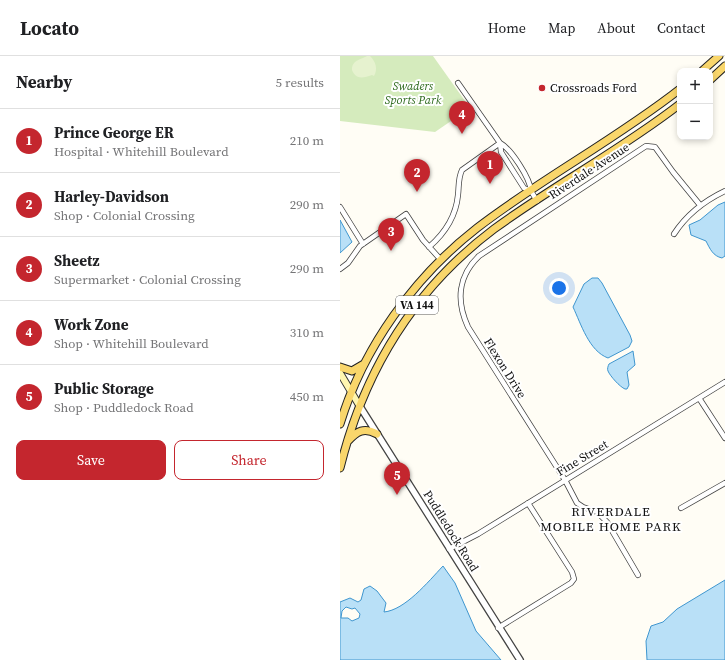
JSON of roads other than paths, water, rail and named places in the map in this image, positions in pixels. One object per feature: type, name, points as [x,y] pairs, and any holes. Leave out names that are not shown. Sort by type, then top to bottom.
[{"type":"main road","points":[[705,68],[719,56]]},
{"type":"main road","points":[[713,77],[725,66]]},
{"type":"main road","name":"VA 144","points":[[340,424],[367,361],[395,314],[422,280],[441,260],[476,229],[648,113],[677,91]]},
{"type":"main road","name":"VA 144","points":[[340,468],[359,405],[373,374],[393,338],[428,290],[455,262],[483,238],[677,106]]},
{"type":"main road","points":[[340,367],[348,370],[356,370],[367,361]]},
{"type":"main road","name":"Puddledock Road","points":[[340,373],[359,405]]},
{"type":"main road","points":[[347,442],[361,430],[368,430],[377,434]]},
{"type":"street","points":[[458,83],[500,143],[501,152],[524,188],[531,191],[537,200]]},
{"type":"street","points":[[428,247],[438,239],[451,217],[456,205],[462,170],[500,143]]},
{"type":"street","name":"Riverdale Avenue","points":[[475,260],[507,237],[649,145],[655,147],[673,172],[700,204]]},
{"type":"street","points":[[674,234],[684,220],[700,204],[725,191]]},
{"type":"street","points":[[340,207],[363,244]]},
{"type":"street","points":[[340,269],[348,263],[363,244],[406,214],[428,247],[441,260]]},
{"type":"street","name":"Flexon Drive","points":[[475,260],[466,271],[460,290],[460,305],[464,318],[565,480],[577,503],[582,507],[598,512],[607,522],[638,575]]},
{"type":"street","name":"Fine Street","points":[[449,549],[478,534],[725,382]]},
{"type":"street","points":[[699,398],[725,438]]},
{"type":"street","name":"Puddledock Road","points":[[359,405],[498,628],[520,660]]},
{"type":"street","points":[[681,508],[725,483]]},
{"type":"street","points":[[498,628],[569,585],[574,579],[572,572],[528,503]]},
{"type":"water","points":[[725,202],[725,256],[722,258],[714,254],[706,241],[691,235],[689,225],[700,220],[718,205]]},
{"type":"water","points":[[340,220],[352,242],[340,253]]},
{"type":"water","points":[[592,278],[598,278],[602,283],[632,341],[629,347],[608,358],[596,349],[586,336],[573,307],[584,284]]},
{"type":"water","points":[[633,351],[635,365],[627,372],[629,385],[627,389],[625,389],[613,378],[608,371],[608,368],[609,364]]},
{"type":"water","points":[[443,566],[455,583],[476,631],[501,660],[340,660],[340,602],[350,598],[358,602],[361,600],[364,589],[370,586],[377,591],[386,603],[384,612],[392,610],[408,601]],"holes":[[[346,607],[352,609],[355,608],[360,614],[359,618],[352,621],[348,618],[341,618],[342,611]]]},
{"type":"water","points":[[725,580],[725,660],[647,660],[646,641],[651,626],[663,622],[677,609]]},
{"type":"place","name":"Crossroads Ford","points":[[542,88]]},
{"type":"place","name":"Work Zone","points":[[462,134]]},
{"type":"place","name":"Prince George ER","points":[[490,184]]},
{"type":"place","name":"Harley-Davidson","points":[[417,192]]},
{"type":"place","name":"Sheetz","points":[[391,251]]},
{"type":"place","name":"Public Storage","points":[[397,495]]},
{"type":"district","name":"RIVERDALE MOBILE HOME PARK","points":[[611,518]]},
{"type":"park label","name":"Swaders Sports Park","points":[[413,93]]}]
